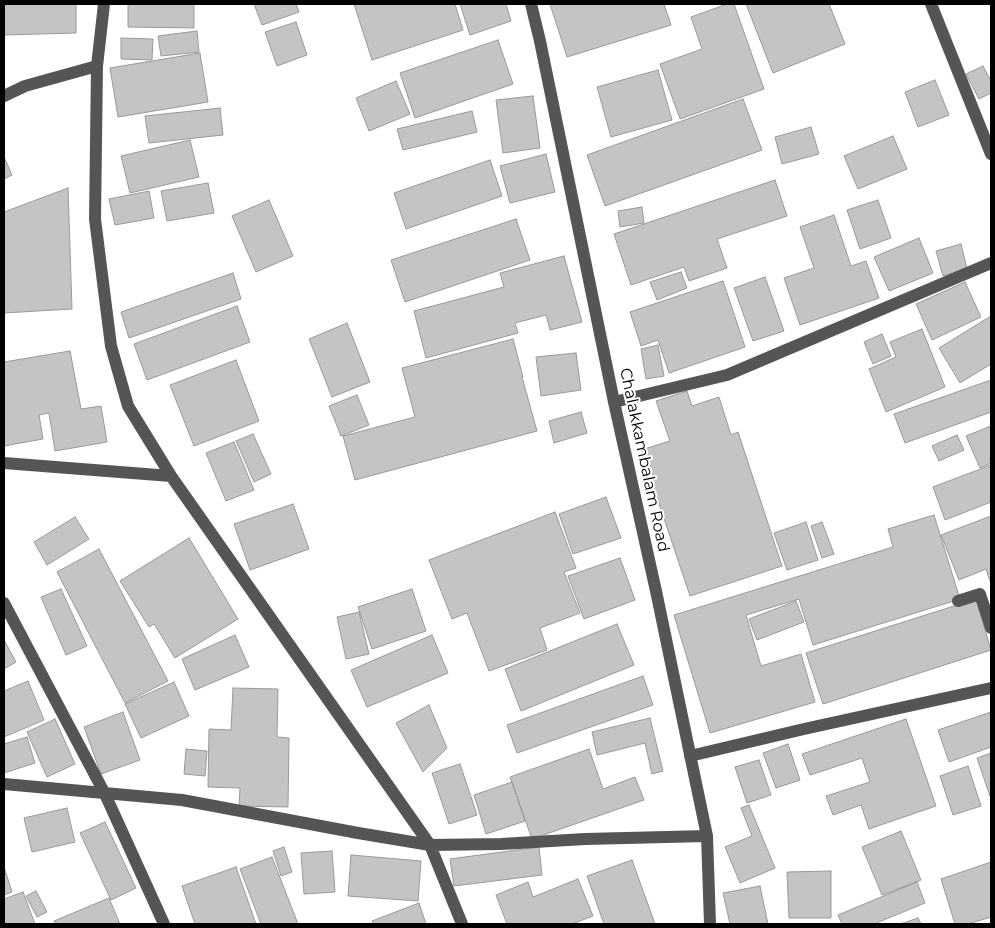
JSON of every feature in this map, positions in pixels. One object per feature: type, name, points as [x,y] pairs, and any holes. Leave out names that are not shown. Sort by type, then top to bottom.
[{"type":"street","points":[[104,4],[97,66],[95,219],[111,346],[128,406],[171,476],[430,845],[462,924]]},
{"type":"street","name":"Chalakkambalam Road","points":[[531,4],[707,836],[710,924]]},
{"type":"street","points":[[931,4],[991,154]]},
{"type":"street","points":[[4,96],[25,86],[97,66]]},
{"type":"street","points":[[614,402],[727,375],[991,263]]},
{"type":"street","points":[[4,463],[171,476]]},
{"type":"street","points":[[958,602],[980,594],[991,628]]},
{"type":"street","points":[[4,603],[105,794],[164,924]]},
{"type":"street","points":[[690,756],[991,688]]},
{"type":"street","points":[[4,784],[182,800],[348,832],[430,845],[501,844],[585,838],[707,836]]},
{"type":"building","points":[[4,4],[76,4],[76,33],[4,35]]},
{"type":"building","points":[[128,4],[194,4],[194,28],[128,27]]},
{"type":"building","points":[[254,4],[296,4],[299,12],[262,25]]},
{"type":"building","points":[[354,4],[455,4],[463,30],[372,60]]},
{"type":"building","points":[[460,4],[506,4],[511,21],[470,35]]},
{"type":"building","points":[[550,4],[664,4],[671,25],[567,57]]},
{"type":"building","points":[[727,4],[734,4],[764,89],[680,119],[660,64],[702,49],[691,17]]},
{"type":"building","points":[[746,4],[829,4],[845,44],[773,73]]},
{"type":"building","points":[[296,22],[307,55],[277,66],[265,32]]},
{"type":"building","points":[[197,31],[199,52],[161,56],[158,36]]},
{"type":"building","points":[[121,38],[153,39],[152,60],[121,59]]},
{"type":"building","points":[[498,40],[513,84],[415,118],[400,73]]},
{"type":"building","points":[[200,53],[208,102],[118,117],[110,68]]},
{"type":"building","points":[[983,66],[991,81],[991,93],[979,99],[966,74]]},
{"type":"building","points":[[658,70],[672,120],[611,137],[597,87]]},
{"type":"building","points":[[935,80],[949,115],[918,127],[905,92]]},
{"type":"building","points":[[396,81],[410,114],[369,131],[356,98]]},
{"type":"building","points":[[533,96],[540,148],[503,153],[496,100]]},
{"type":"building","points":[[743,99],[762,150],[605,206],[587,155]]},
{"type":"building","points":[[220,108],[223,135],[149,143],[145,116]]},
{"type":"building","points":[[472,111],[477,132],[403,150],[397,129]]},
{"type":"building","points":[[811,127],[819,154],[782,164],[775,137]]},
{"type":"building","points":[[893,136],[907,169],[858,189],[844,156]]},
{"type":"building","points":[[190,140],[199,177],[130,193],[121,156]]},
{"type":"building","points":[[546,154],[555,192],[510,203],[500,166]]},
{"type":"building","points":[[4,157],[12,175],[4,179]]},
{"type":"building","points":[[490,160],[502,196],[406,229],[394,193]]},
{"type":"building","points":[[775,180],[787,216],[717,239],[727,268],[689,281],[684,267],[631,285],[614,234]]},
{"type":"building","points":[[208,183],[214,213],[167,221],[161,191]]},
{"type":"building","points":[[68,188],[72,309],[4,313],[4,212]]},
{"type":"building","points":[[149,191],[154,218],[115,225],[109,199]]},
{"type":"building","points":[[269,200],[293,256],[256,272],[232,216]]},
{"type":"building","points":[[878,200],[891,238],[860,249],[847,210]]},
{"type":"building","points":[[642,207],[644,223],[620,227],[618,211]]},
{"type":"building","points":[[834,215],[851,266],[866,261],[879,298],[800,325],[784,278],[814,268],[800,227]]},
{"type":"building","points":[[516,219],[530,260],[405,302],[391,260]]},
{"type":"building","points":[[919,238],[933,273],[889,291],[874,257]]},
{"type":"building","points":[[961,244],[967,269],[943,276],[936,251]]},
{"type":"building","points":[[564,256],[582,322],[550,330],[546,315],[515,323],[518,333],[426,358],[414,311],[504,287],[500,273]]},
{"type":"building","points":[[681,272],[687,288],[657,300],[650,282]]},
{"type":"building","points":[[233,273],[241,299],[129,338],[121,312]]},
{"type":"building","points":[[765,277],[784,331],[753,341],[734,288]]},
{"type":"building","points":[[723,281],[745,347],[669,373],[658,340],[641,346],[630,312]]},
{"type":"building","points":[[965,282],[981,317],[932,340],[916,304]]},
{"type":"building","points":[[237,306],[250,342],[147,380],[134,344]]},
{"type":"building","points":[[991,316],[991,364],[960,383],[939,348]]},
{"type":"building","points":[[347,323],[370,382],[332,397],[309,339]]},
{"type":"building","points":[[922,329],[945,387],[886,412],[869,369],[896,357],[890,342]]},
{"type":"building","points":[[882,334],[891,356],[873,364],[864,342]]},
{"type":"building","points":[[513,339],[537,431],[355,480],[343,436],[415,417],[402,368]]},
{"type":"building","points":[[658,345],[664,376],[646,379],[641,349]]},
{"type":"building","points":[[70,351],[81,409],[101,406],[107,442],[55,451],[49,413],[39,415],[43,439],[4,446],[4,362]]},
{"type":"building","points":[[576,353],[581,390],[541,396],[536,357]]},
{"type":"building","points":[[236,360],[259,421],[194,446],[170,385]]},
{"type":"building","points":[[991,380],[991,412],[905,443],[894,414]]},
{"type":"building","points":[[687,391],[692,406],[719,397],[731,435],[738,432],[782,566],[690,596],[641,450],[670,441],[656,401]]},
{"type":"building","points":[[357,395],[369,425],[341,436],[329,406]]},
{"type":"building","points":[[581,412],[587,433],[554,443],[549,421]]},
{"type":"building","points":[[991,426],[991,463],[980,468],[966,436]]},
{"type":"building","points":[[253,434],[271,474],[254,482],[236,441]]},
{"type":"building","points":[[957,435],[964,450],[939,461],[932,446]]},
{"type":"building","points":[[234,442],[254,490],[226,501],[206,453]]},
{"type":"building","points":[[991,465],[991,502],[945,520],[933,487]]},
{"type":"building","points":[[606,497],[621,538],[573,554],[559,514]]},
{"type":"building","points":[[293,504],[309,549],[250,570],[234,524]]},
{"type":"building","points":[[555,512],[576,568],[564,572],[580,613],[540,628],[547,650],[489,671],[467,613],[452,619],[429,560]]},
{"type":"building","points":[[934,515],[960,599],[813,645],[799,599],[746,615],[761,666],[801,654],[815,702],[710,733],[674,615],[893,547],[888,529]]},
{"type":"building","points":[[991,516],[991,584],[986,569],[959,580],[941,535]]},
{"type":"building","points":[[75,517],[89,539],[47,565],[34,542]]},
{"type":"building","points":[[806,522],[818,560],[787,570],[774,533]]},
{"type":"building","points":[[822,522],[834,554],[822,558],[811,526]]},
{"type":"building","points":[[189,538],[238,619],[175,658],[154,624],[149,627],[120,581]]},
{"type":"building","points":[[99,549],[168,681],[125,703],[57,572]]},
{"type":"building","points":[[620,558],[635,600],[584,619],[568,576]]},
{"type":"building","points":[[61,589],[87,646],[66,655],[41,597]]},
{"type":"building","points":[[412,589],[426,631],[372,649],[358,607]]},
{"type":"building","points":[[976,599],[991,650],[823,704],[806,653]]},
{"type":"building","points":[[796,601],[804,622],[757,640],[749,619]]},
{"type":"building","points":[[359,612],[369,654],[346,659],[337,617]]},
{"type":"building","points":[[617,624],[634,665],[521,711],[505,669]]},
{"type":"building","points":[[235,635],[249,667],[195,690],[182,659]]},
{"type":"building","points":[[432,635],[448,673],[367,707],[351,670]]},
{"type":"building","points":[[4,640],[16,662],[4,669]]},
{"type":"building","points":[[643,676],[653,705],[517,753],[507,725]]},
{"type":"building","points":[[28,681],[44,720],[4,737],[4,691]]},
{"type":"building","points":[[174,682],[189,716],[141,738],[125,704]]},
{"type":"building","points":[[233,688],[278,689],[277,737],[289,738],[288,807],[239,806],[240,788],[208,787],[209,729],[231,730]]},
{"type":"building","points":[[429,705],[447,748],[423,772],[396,723]]},
{"type":"building","points":[[123,712],[140,760],[101,774],[84,727]]},
{"type":"building","points":[[991,712],[991,747],[949,762],[938,730]]},
{"type":"building","points":[[650,718],[663,771],[652,774],[645,743],[597,755],[592,732]]},
{"type":"building","points":[[55,719],[75,764],[47,777],[27,732]]},
{"type":"building","points":[[906,719],[936,806],[869,829],[861,805],[833,815],[826,796],[870,782],[862,758],[810,775],[802,754]]},
{"type":"building","points":[[27,737],[35,763],[4,773],[4,744]]},
{"type":"building","points":[[788,744],[800,780],[776,788],[763,753]]},
{"type":"building","points":[[186,749],[207,751],[205,776],[184,774]]},
{"type":"building","points":[[589,749],[603,789],[635,777],[644,800],[532,839],[510,777]]},
{"type":"building","points":[[991,753],[991,799],[977,758]]},
{"type":"building","points":[[759,760],[771,795],[747,803],[735,767]]},
{"type":"building","points":[[460,764],[477,815],[449,824],[432,773]]},
{"type":"building","points":[[968,766],[981,806],[953,815],[940,776]]},
{"type":"building","points":[[512,782],[525,821],[486,834],[474,795]]},
{"type":"building","points":[[749,805],[775,868],[740,883],[725,847],[752,836],[741,808]]},
{"type":"building","points":[[67,808],[75,842],[32,852],[24,818]]},
{"type":"building","points":[[105,822],[136,888],[111,900],[80,833]]},
{"type":"building","points":[[901,831],[921,880],[882,895],[862,847]]},
{"type":"building","points":[[284,847],[292,872],[281,876],[273,851]]},
{"type":"building","points":[[539,847],[542,875],[454,886],[450,859]]},
{"type":"building","points":[[332,851],[335,892],[304,894],[301,853]]},
{"type":"building","points":[[351,855],[421,861],[418,901],[348,896]]},
{"type":"building","points":[[272,857],[298,924],[261,924],[240,869]]},
{"type":"building","points":[[632,860],[655,924],[604,924],[587,876]]},
{"type":"building","points":[[991,862],[991,917],[968,924],[955,924],[941,879]]},
{"type":"building","points":[[4,867],[12,892],[4,895]]},
{"type":"building","points":[[236,867],[256,924],[195,924],[182,886]]},
{"type":"building","points":[[831,871],[831,918],[789,918],[787,872]]},
{"type":"building","points":[[578,879],[593,916],[572,924],[507,924],[496,895],[528,882],[533,897]]},
{"type":"building","points":[[917,882],[925,903],[874,924],[842,924],[838,915]]},
{"type":"building","points":[[760,886],[768,924],[730,924],[723,893]]},
{"type":"building","points":[[36,891],[47,912],[37,917],[26,896]]},
{"type":"building","points":[[23,892],[35,924],[4,924],[4,899]]},
{"type":"building","points":[[109,898],[120,924],[55,924],[54,921]]},
{"type":"building","points":[[419,903],[426,924],[373,924],[372,921]]},
{"type":"building","points":[[918,918],[921,924],[900,924]]}]
